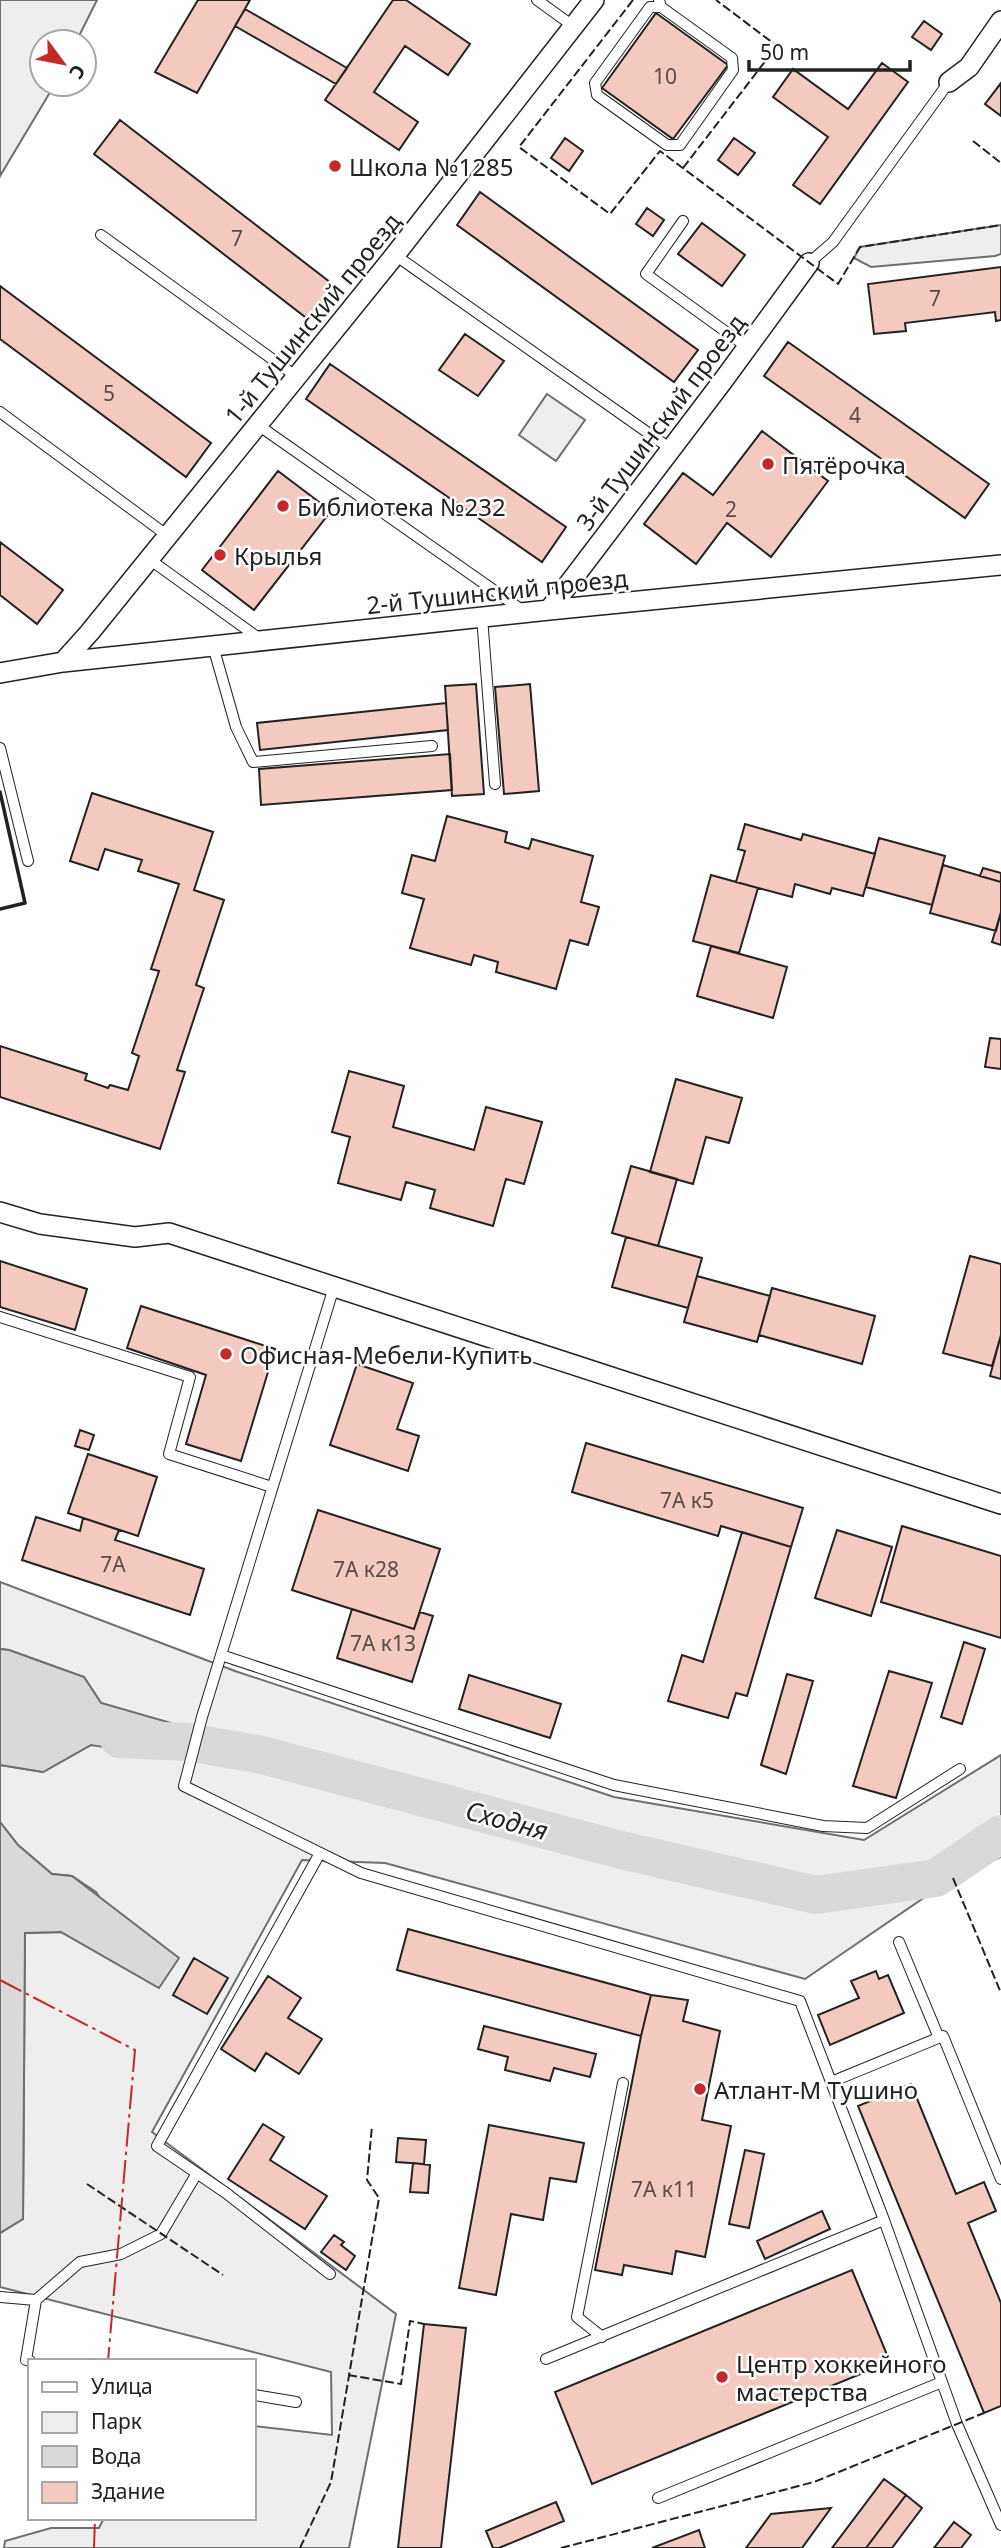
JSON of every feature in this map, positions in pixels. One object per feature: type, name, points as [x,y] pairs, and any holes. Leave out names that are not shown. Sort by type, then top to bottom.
[{"type":"street","name":"1-й Тушинский проезд","points":[[63,662],[395,255],[594,0]]},
{"type":"street","points":[[949,82],[969,67],[1001,21]]},
{"type":"street","name":"3-й Тушинский проезд","points":[[549,610],[809,263]]},
{"type":"street","name":"2-й Тушинский проезд","points":[[0,673],[63,662],[525,612],[1001,565]]},
{"type":"street","points":[[0,1212],[40,1224],[135,1237],[169,1233],[1001,1504]]},
{"type":"lane","points":[[537,0],[573,26]]},
{"type":"lane","points":[[660,3],[732,58],[733,70],[680,145],[667,145],[597,95],[595,83],[650,7],[660,3]]},
{"type":"lane","points":[[809,263],[833,242],[949,82]]},
{"type":"lane","points":[[683,221],[646,274],[747,347]]},
{"type":"lane","points":[[101,235],[297,377]]},
{"type":"lane","points":[[395,255],[671,449]]},
{"type":"lane","points":[[0,412],[168,536]]},
{"type":"lane","points":[[258,425],[525,612]]},
{"type":"lane","points":[[149,559],[263,641]]},
{"type":"lane","points":[[482,617],[495,784]]},
{"type":"lane","points":[[214,646],[236,727],[254,762],[432,746]]},
{"type":"lane","points":[[0,748],[28,862]]},
{"type":"lane","points":[[334,1287],[202,1717],[184,1786],[361,1873],[800,2001],[884,2220],[957,2424],[1001,2525]]},
{"type":"lane","points":[[0,1317],[190,1377],[169,1454],[272,1487]]},
{"type":"lane","points":[[221,1655],[614,1785],[823,1826],[867,1828],[960,1769]]},
{"type":"lane","points":[[320,1853],[157,2146],[330,2274]]},
{"type":"lane","points":[[900,1942],[939,2038]]},
{"type":"lane","points":[[831,2082],[943,2036],[1001,2179]]},
{"type":"lane","points":[[601,2337],[577,2317],[622,2083]]},
{"type":"lane","points":[[28,2360],[36,2300],[80,2262],[121,2254],[162,2234],[197,2173]]},
{"type":"lane","points":[[546,2359],[884,2220]]},
{"type":"lane","points":[[0,2297],[36,2300]]},
{"type":"lane","points":[[658,2498],[942,2382]]},
{"type":"lane","points":[[256,2395],[296,2402]]},
{"type":"green space","points":[[0,0],[97,0],[83,28],[28,28],[28,98],[47,98],[0,176]]},
{"type":"green space","points":[[1001,225],[1001,254],[995,256],[871,267],[854,258],[860,247]]},
{"type":"green space","points":[[547,394],[585,420],[556,461],[519,435]]},
{"type":"green space","points":[[0,1582],[235,1671],[614,1797],[864,1840],[1001,1755],[1001,1857],[953,1878],[805,1979],[385,1863],[302,1860],[152,2132],[396,2314],[349,2548],[4,2548],[5,2541],[51,2528],[99,2528],[103,2520],[256,2520],[256,2426],[332,2435],[331,2372],[0,2287],[0,2233],[23,2219],[25,1933],[61,1932],[159,1988],[96,1892],[72,1876],[52,1874],[18,1845],[0,1822],[0,1765],[43,1772],[91,1745],[171,1724],[101,1703],[84,1677],[0,1649]]},
{"type":"water","points":[[0,1649],[84,1677],[101,1703],[171,1723],[168,1757],[91,1745],[43,1772],[0,1765]]},
{"type":"water","points":[[0,1822],[18,1845],[52,1874],[72,1876],[179,1958],[159,1988],[61,1932],[25,1933],[23,2219],[0,2233]]},
{"type":"building","points":[[198,0],[250,0],[197,93],[155,72]]},
{"type":"building","points":[[393,0],[406,0],[470,44],[448,75],[405,46],[374,92],[418,122],[399,150],[325,100]]},
{"type":"building","points":[[245,9],[347,68],[336,84],[235,26]]},
{"type":"building","points":[[656,13],[728,65],[673,139],[602,88]]},
{"type":"building","points":[[924,21],[942,34],[931,50],[912,37]]},
{"type":"building","points":[[882,63],[908,82],[820,204],[793,185],[828,137],[773,97],[793,69],[848,109]]},
{"type":"building","points":[[1001,83],[1001,116],[985,104]]},
{"type":"building","points":[[120,120],[335,286],[309,320],[94,154]]},
{"type":"building","points":[[565,138],[583,151],[569,171],[551,158]]},
{"type":"building","points":[[734,138],[755,153],[738,175],[718,160]]},
{"type":"building","points":[[480,192],[698,350],[674,382],[457,225]]},
{"type":"building","points":[[647,208],[664,220],[653,236],[636,224]]},
{"type":"building","points":[[702,223],[745,255],[722,286],[678,254]]},
{"type":"building","points":[[1001,267],[1001,320],[996,321],[995,312],[905,323],[906,331],[874,334],[868,284]]},
{"type":"building","points":[[0,286],[211,443],[186,477],[0,339]]},
{"type":"building","points":[[465,334],[504,361],[478,396],[439,370]]},
{"type":"building","points":[[788,342],[989,484],[965,518],[764,376]]},
{"type":"building","points":[[330,364],[566,527],[542,562],[306,399]]},
{"type":"building","points":[[762,431],[828,481],[771,557],[727,523],[696,564],[644,524],[683,473],[713,495]]},
{"type":"building","points":[[278,471],[331,511],[254,610],[202,570]]},
{"type":"building","points":[[0,542],[63,590],[37,624],[0,595]]},
{"type":"building","points":[[476,684],[484,794],[452,796],[445,686]]},
{"type":"building","points":[[530,684],[539,791],[504,794],[495,687]]},
{"type":"building","points":[[446,703],[448,730],[260,750],[257,723]]},
{"type":"building","points":[[450,754],[452,790],[261,805],[259,769]]},
{"type":"building","points":[[92,793],[213,832],[194,890],[224,900],[196,985],[204,988],[177,1070],[185,1072],[160,1149],[0,1097],[0,1046],[87,1074],[85,1080],[108,1088],[110,1085],[128,1090],[139,1056],[132,1053],[159,971],[151,969],[179,884],[138,871],[142,860],[105,849],[98,870],[70,861]]},
{"type":"building","points":[[447,816],[507,832],[505,842],[529,849],[532,839],[593,856],[581,902],[599,907],[588,945],[570,940],[556,989],[496,972],[498,962],[474,955],[471,965],[410,948],[424,899],[402,893],[412,855],[435,861]]},
{"type":"building","points":[[745,824],[801,840],[803,834],[875,854],[863,896],[832,888],[830,894],[795,884],[792,897],[736,882],[745,851],[738,849]]},
{"type":"building","points":[[879,838],[945,856],[932,905],[866,887]]},
{"type":"building","points":[[943,865],[1001,882],[1001,912],[996,931],[930,913]]},
{"type":"building","points":[[983,868],[1001,873],[1001,882],[980,876]]},
{"type":"building","points":[[711,875],[758,888],[739,953],[693,941]]},
{"type":"building","points":[[1001,912],[1001,945],[992,942]]},
{"type":"building","points":[[711,946],[787,967],[773,1018],[697,996]]},
{"type":"building","points":[[990,1038],[1001,1039],[1001,1069],[985,1067]]},
{"type":"building","points":[[349,1071],[404,1086],[393,1127],[474,1150],[486,1107],[542,1122],[524,1184],[506,1179],[493,1226],[430,1208],[435,1190],[406,1182],[401,1200],[338,1183],[350,1137],[332,1132]]},
{"type":"building","points":[[676,1079],[742,1098],[729,1143],[706,1137],[693,1184],[650,1172]]},
{"type":"building","points":[[631,1166],[677,1179],[658,1246],[612,1233]]},
{"type":"building","points":[[626,1237],[702,1258],[688,1308],[612,1287]]},
{"type":"building","points":[[970,1256],[1001,1264],[1001,1335],[992,1366],[943,1353]]},
{"type":"building","points":[[0,1261],[87,1289],[75,1330],[0,1307]]},
{"type":"building","points":[[697,1276],[770,1296],[757,1342],[684,1322]]},
{"type":"building","points":[[772,1288],[875,1316],[862,1364],[759,1335]]},
{"type":"building","points":[[141,1306],[275,1349],[241,1461],[186,1444],[206,1375],[127,1348]]},
{"type":"building","points":[[1001,1335],[1001,1379],[990,1376]]},
{"type":"building","points":[[357,1364],[413,1383],[397,1429],[419,1436],[408,1471],[330,1445]]},
{"type":"building","points":[[80,1430],[94,1435],[89,1450],[75,1446]]},
{"type":"building","points":[[586,1443],[803,1508],[791,1547],[721,1526],[718,1536],[572,1492]]},
{"type":"building","points":[[88,1454],[157,1477],[138,1536],[68,1513]]},
{"type":"building","points":[[318,1510],[440,1549],[414,1629],[292,1590]]},
{"type":"building","points":[[36,1517],[80,1531],[83,1518],[119,1530],[115,1540],[204,1569],[190,1615],[22,1560]]},
{"type":"building","points":[[902,1526],[1001,1556],[1001,1638],[881,1602]]},
{"type":"building","points":[[837,1530],[892,1547],[871,1616],[815,1598]]},
{"type":"building","points":[[742,1532],[791,1547],[747,1696],[736,1693],[728,1718],[668,1701],[682,1655],[703,1662]]},
{"type":"building","points":[[352,1609],[414,1629],[420,1612],[433,1616],[412,1682],[337,1658]]},
{"type":"building","points":[[964,1642],[985,1649],[962,1724],[941,1717]]},
{"type":"building","points":[[889,1671],[932,1683],[896,1798],[853,1786]]},
{"type":"building","points":[[787,1674],[813,1681],[786,1774],[761,1765]]},
{"type":"building","points":[[469,1675],[561,1704],[550,1738],[459,1709]]},
{"type":"building","points":[[408,1929],[651,1995],[641,2036],[397,1970]]},
{"type":"building","points":[[194,1958],[228,1978],[207,2014],[173,1995]]},
{"type":"building","points":[[876,1971],[879,1979],[888,1975],[904,2013],[830,2045],[818,2015],[859,1998],[851,1981]]},
{"type":"building","points":[[268,1976],[301,1998],[288,2018],[322,2039],[299,2074],[266,2053],[255,2071],[221,2049]]},
{"type":"building","points":[[651,1995],[688,2000],[683,2021],[720,2031],[702,2120],[731,2126],[705,2257],[676,2251],[672,2274],[624,2265],[622,2275],[595,2270]]},
{"type":"building","points":[[484,2026],[596,2054],[590,2077],[554,2068],[550,2081],[505,2070],[508,2057],[478,2049]]},
{"type":"building","points":[[911,2084],[956,2194],[984,2182],[996,2211],[968,2223],[1001,2303],[1001,2406],[984,2413],[858,2106]]},
{"type":"building","points":[[263,2124],[284,2137],[270,2160],[327,2196],[305,2229],[228,2179]]},
{"type":"building","points":[[489,2125],[584,2143],[576,2182],[550,2178],[543,2220],[511,2214],[496,2295],[459,2288]]},
{"type":"building","points":[[398,2138],[426,2140],[424,2164],[396,2162]]},
{"type":"building","points":[[745,2150],[764,2154],[749,2228],[729,2224]]},
{"type":"building","points":[[413,2163],[430,2165],[428,2193],[410,2192]]},
{"type":"building","points":[[822,2211],[830,2229],[765,2259],[757,2241]]},
{"type":"building","points":[[334,2235],[344,2242],[341,2245],[355,2256],[346,2270],[321,2252]]},
{"type":"building","name":"Центр хоккейного мастерства","points":[[852,2270],[890,2362],[592,2484],[555,2392]]},
{"type":"building","points":[[424,2324],[466,2328],[441,2548],[398,2548]]},
{"type":"building","points":[[884,2479],[906,2495],[866,2548],[832,2548]]},
{"type":"building","points":[[906,2495],[922,2508],[892,2548],[866,2548]]},
{"type":"building","points":[[556,2502],[564,2521],[499,2548],[493,2548],[486,2531]]},
{"type":"building","points":[[831,2508],[802,2548],[746,2548],[771,2514]]},
{"type":"building","points":[[954,2522],[971,2535],[961,2548],[934,2548]]},
{"type":"building","points":[[699,2530],[705,2548],[652,2548]]},
{"type":"waterway","name":"Сходня","points":[[119,1739],[188,1742],[262,1755],[621,1850],[816,1895],[936,1878],[1001,1834]]},
{"type":"fence","points":[[633,0],[519,147],[610,214],[660,151],[838,284],[860,247],[1001,225]]},
{"type":"fence","points":[[683,168],[777,46],[716,0]]},
{"type":"fence","points":[[973,141],[1001,163]]},
{"type":"fence","points":[[953,1878],[1001,1993]]},
{"type":"fence","points":[[300,2548],[331,2482],[379,2198],[367,2180],[372,2126]]},
{"type":"fence","points":[[87,2184],[223,2275]]},
{"type":"fence","points":[[348,2375],[401,2384],[410,2321],[424,2324]]},
{"type":"fence","points":[[561,2548],[814,2482],[984,2413]]},
{"type":"wall","points":[[0,792],[25,903],[0,909]]},
{"type":"power","points":[[0,1980],[135,2050],[108,2359]]},
{"type":"power","points":[[94,2548],[95,2520]]},
{"type":"place","name":"Школа №1285","points":[[335,166]]},
{"type":"place","name":"Пятёрочка","points":[[768,464]]},
{"type":"place","name":"Библиотека №232","points":[[283,506]]},
{"type":"place","name":"Крылья","points":[[220,555]]},
{"type":"place","name":"Офисная-Мебели-Купить","points":[[226,1354]]},
{"type":"place","name":"Атлант-М Тушино","points":[[700,2089]]},
{"type":"place","name":"Центр хоккейного мастерства","points":[[722,2377]]}]
